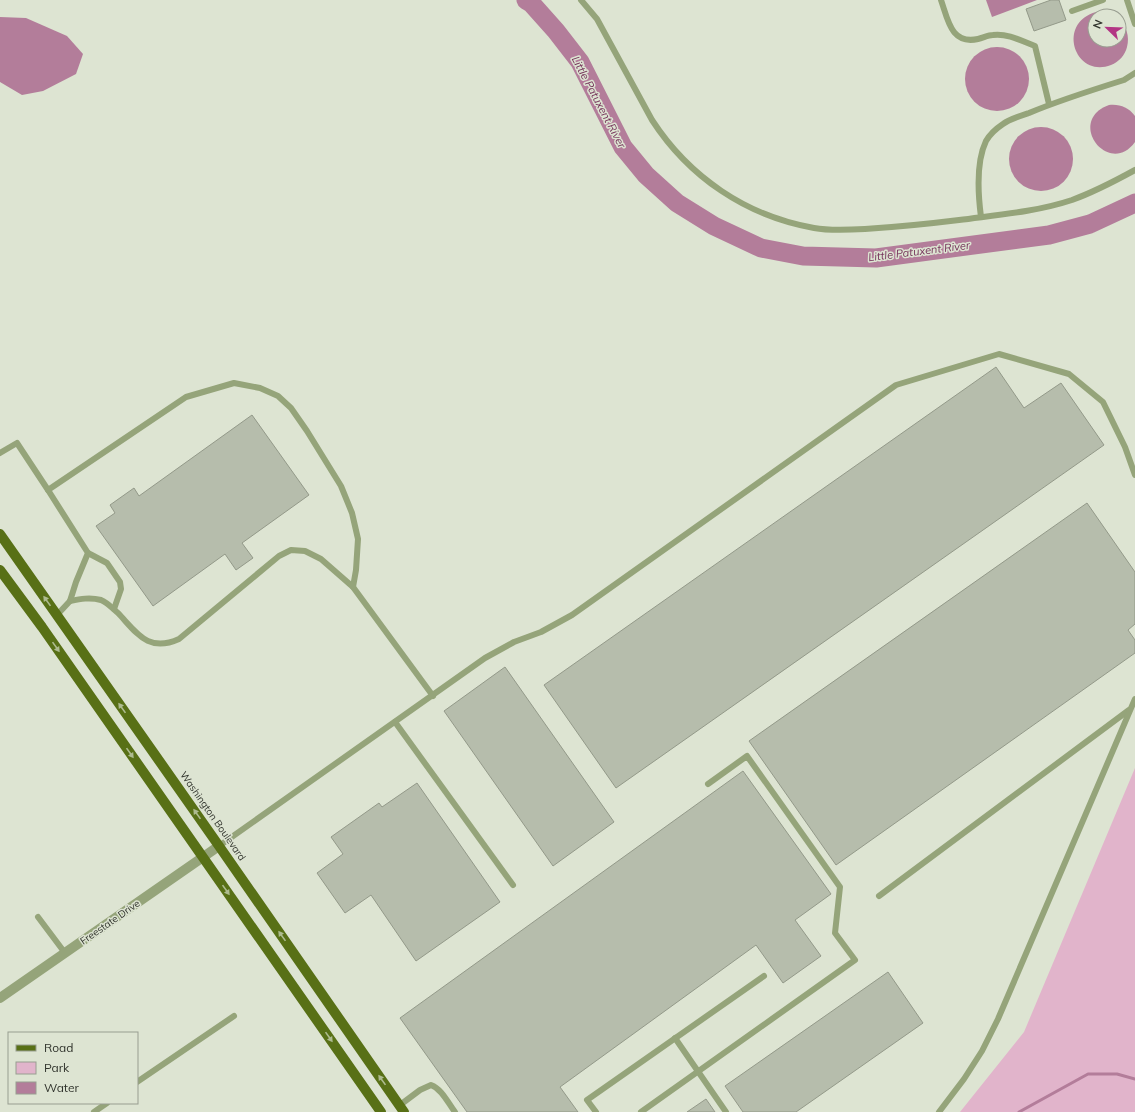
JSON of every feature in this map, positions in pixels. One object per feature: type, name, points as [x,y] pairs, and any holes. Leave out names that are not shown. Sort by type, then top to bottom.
[{"type":"main road","name":"Washington Boulevard","points":[[0,534],[402,1108]]},
{"type":"main road","points":[[0,570],[42,627],[381,1112]]},
{"type":"street","name":"Freestate Drive","points":[[0,998],[219,846]]},
{"type":"lane","points":[[581,0],[596,19],[636,95],[662,136],[676,153],[711,185],[760,213],[785,221],[815,228],[842,230],[926,224],[1017,212],[1072,200],[1107,185],[1135,170]]},
{"type":"lane","points":[[941,0],[954,34],[964,40],[978,40],[993,34],[1012,36],[1035,46],[1049,104]]},
{"type":"lane","points":[[1072,10],[1103,0]]},
{"type":"lane","points":[[1127,0],[1135,24]]},
{"type":"lane","points":[[981,217],[979,182],[981,159],[983,148],[987,139],[996,130],[1004,123],[1049,104],[1124,80],[1135,73]]},
{"type":"lane","points":[[219,846],[485,658],[514,642],[541,632],[572,615],[896,385],[999,354],[1069,374],[1103,402],[1125,447],[1135,475]]},
{"type":"lane","points":[[48,490],[186,396],[234,382],[260,388],[278,396],[291,408],[341,486],[352,514],[358,539],[356,570],[353,587]]},
{"type":"lane","points":[[0,453],[17,443],[88,553],[107,563],[120,582],[121,589],[114,610]]},
{"type":"lane","points":[[70,601],[90,598],[101,600],[109,604],[144,640],[156,644],[169,644],[179,639],[279,556],[291,550],[305,551],[321,559],[353,587],[433,696]]},
{"type":"lane","points":[[56,615],[70,601],[88,553]]},
{"type":"lane","points":[[939,1112],[964,1079],[982,1050],[998,1019],[1135,699]]},
{"type":"lane","points":[[879,896],[1131,709]]},
{"type":"lane","points":[[395,722],[513,885]]},
{"type":"lane","points":[[641,1112],[855,960],[834,933],[840,887],[747,756],[708,784]]},
{"type":"lane","points":[[38,917],[65,953]]},
{"type":"lane","points":[[596,1112],[587,1100],[764,976]]},
{"type":"lane","points":[[138,1081],[234,1016]]},
{"type":"lane","points":[[675,1038],[726,1112]]},
{"type":"lane","points":[[402,1108],[420,1090],[431,1085],[441,1092],[455,1112]]},
{"type":"lane","points":[[94,1112],[106,1104]]},
{"type":"green space","points":[[1135,768],[1135,1112],[960,1112],[1024,1032]]},
{"type":"water","points":[[986,0],[1037,0],[992,17]]},
{"type":"water","points":[[1087,16],[1087,48],[1127,48],[1123,55],[1114,64],[1098,67],[1088,64],[1080,57],[1075,48],[1074,37],[1076,27]]},
{"type":"water","points":[[0,17],[26,18],[67,36],[83,54],[76,74],[43,91],[22,95],[0,82]]},
{"type":"water","points":[[1127,33],[1128,35],[1127,46]]},
{"type":"water","points":[[991,47],[1003,47],[1020,56],[1027,67],[1029,79],[1027,91],[1020,102],[1003,111],[991,111],[979,106],[970,97],[965,85],[965,73],[970,61],[979,52]]},
{"type":"water","points":[[1109,105],[1124,107],[1130,110],[1135,116],[1135,142],[1125,151],[1114,154],[1104,150],[1096,143],[1091,133],[1091,123],[1096,113]]},
{"type":"water","points":[[1035,127],[1047,127],[1064,136],[1071,147],[1073,159],[1071,171],[1064,182],[1047,191],[1035,191],[1023,186],[1014,177],[1009,165],[1009,153],[1014,141],[1023,132]]},
{"type":"building","points":[[1051,0],[1059,0],[1066,20],[1034,31],[1026,9]]},
{"type":"building","points":[[996,367],[1024,408],[1061,383],[1104,445],[616,788],[544,685]]},
{"type":"building","points":[[252,415],[309,495],[242,543],[253,558],[236,570],[225,554],[153,606],[96,526],[115,513],[110,505],[134,488],[139,496]]},
{"type":"building","points":[[1087,503],[1135,572],[1135,624],[1128,630],[1135,640],[1135,653],[836,865],[749,741]]},
{"type":"building","points":[[505,667],[614,822],[553,866],[444,711]]},
{"type":"building","points":[[743,771],[831,894],[795,920],[821,956],[783,983],[756,945],[560,1087],[578,1112],[467,1112],[400,1018]]},
{"type":"building","points":[[417,783],[500,902],[416,961],[371,895],[345,913],[317,873],[343,854],[331,837],[379,803],[382,807]]},
{"type":"building","points":[[888,972],[923,1023],[796,1112],[743,1112],[725,1086]]},
{"type":"building","points":[[706,1099],[715,1112],[687,1112]]},
{"type":"waterway","name":"Little Patuxent River","points":[[526,0],[531,3],[556,31],[580,62],[623,147],[646,175],[677,203],[714,226],[761,248],[803,256],[876,258],[1049,235],[1090,224],[1135,203]]},
{"type":"waterway","points":[[1019,1112],[1088,1074],[1117,1074],[1135,1079]]}]
